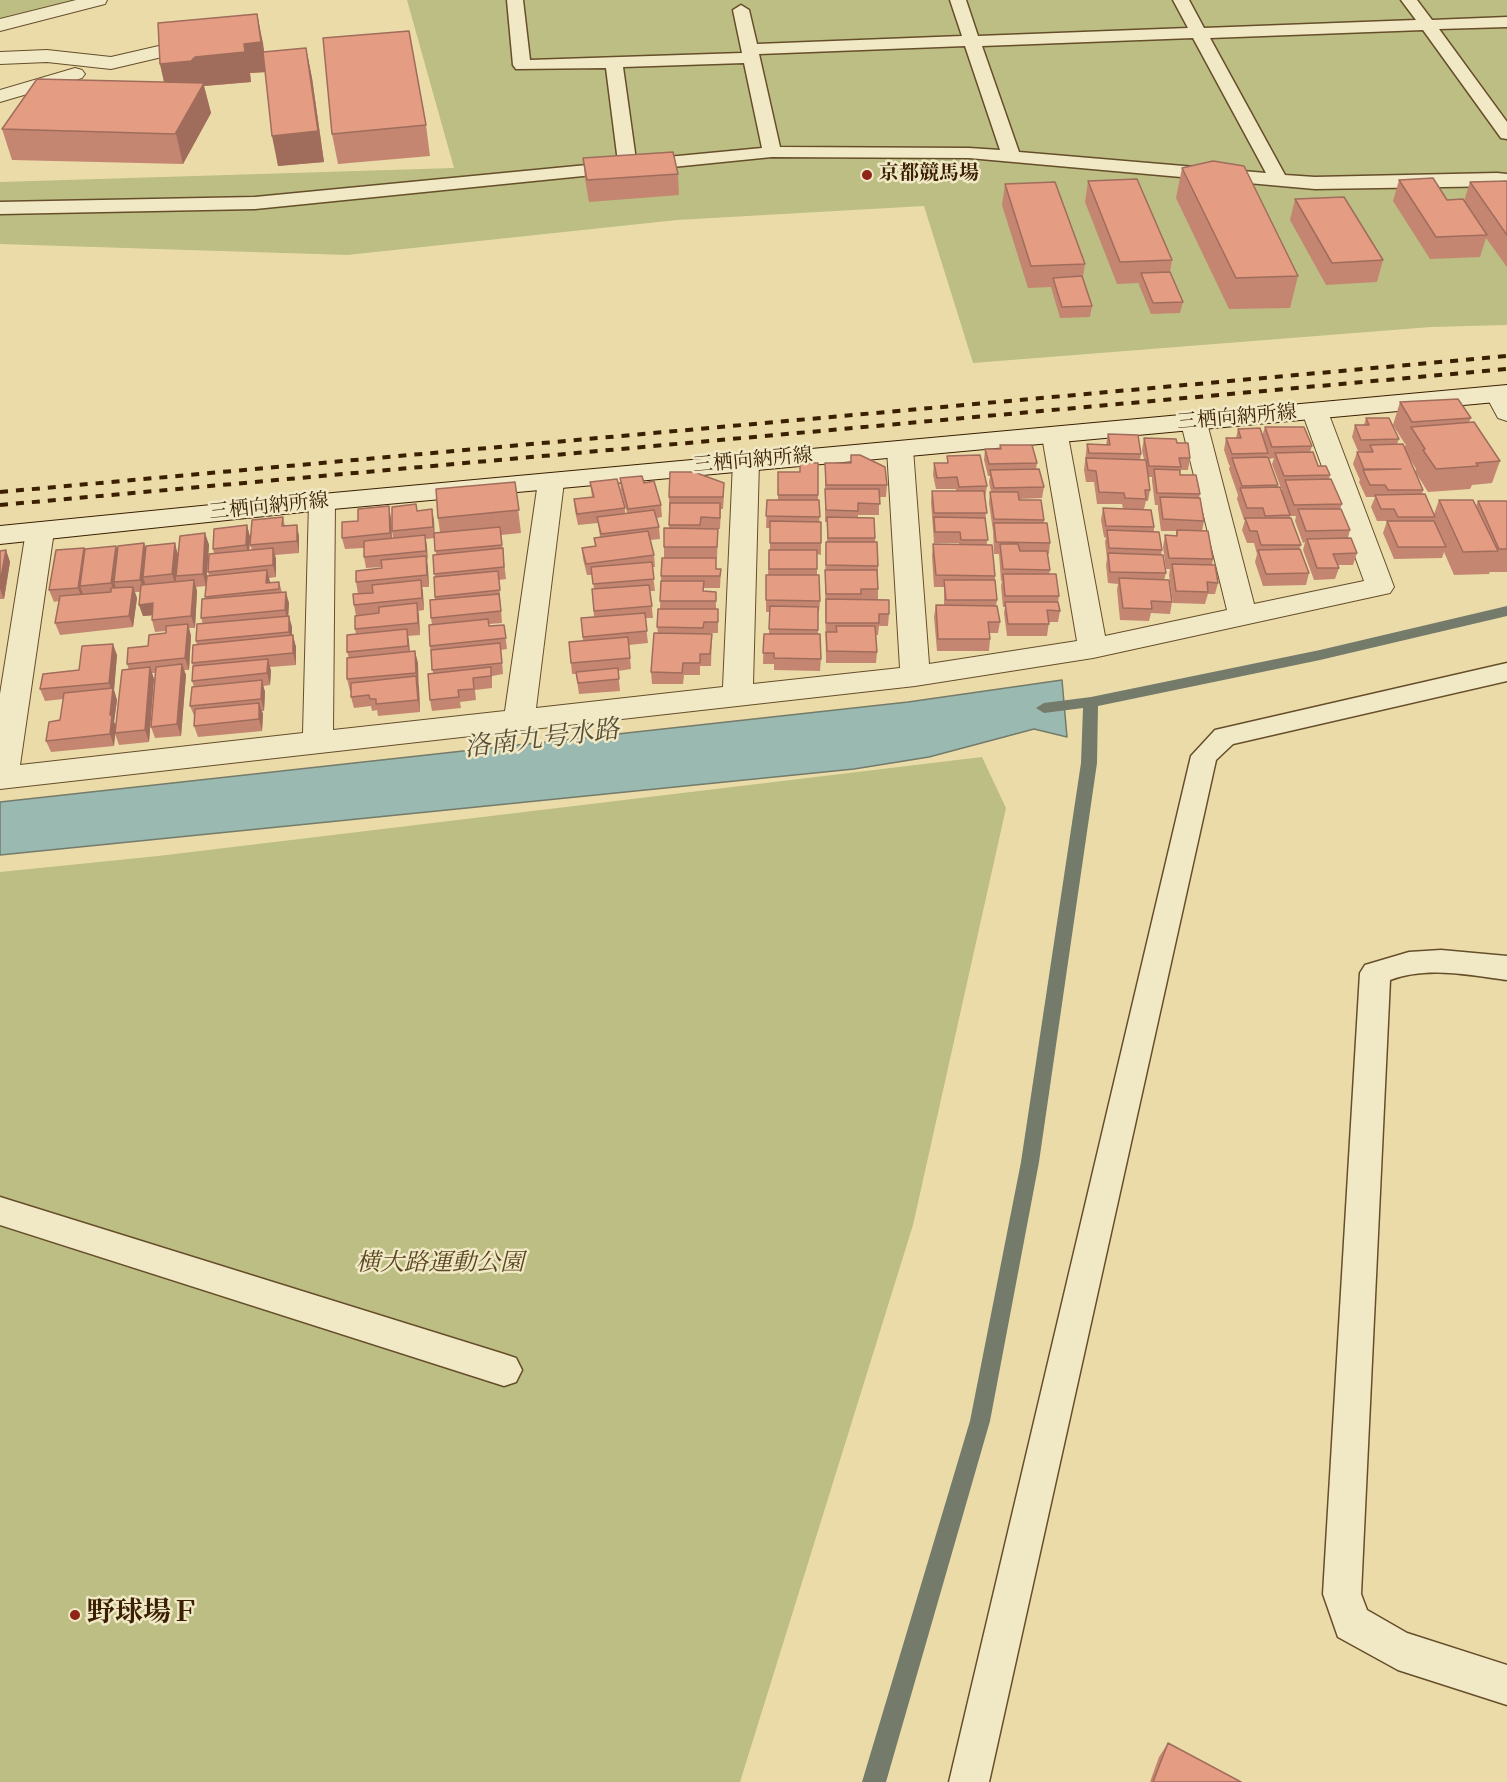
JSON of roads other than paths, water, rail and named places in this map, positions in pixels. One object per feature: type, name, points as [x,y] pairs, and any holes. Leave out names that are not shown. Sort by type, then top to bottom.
[{"type":"street","points":[[0,25],[98,0]]},
{"type":"street","points":[[0,96],[111,63],[225,39]]},
{"type":"street","points":[[0,58],[47,56],[111,63]]},
{"type":"street","name":"三栖向納所線","points":[[0,535],[746,462],[1315,412],[1504,400]]},
{"type":"street","points":[[40,531],[1,780],[519,719],[915,676],[1093,648],[1380,587],[1315,412]]},
{"type":"street","points":[[1194,423],[1243,616]]},
{"type":"street","points":[[1055,436],[1093,648]]},
{"type":"street","points":[[900,449],[915,676]]},
{"type":"street","points":[[738,696],[746,462]]},
{"type":"street","points":[[519,719],[551,482]]},
{"type":"street","points":[[318,743],[322,502]]},
{"type":"lane","points":[[515,0],[522,65],[972,42],[1507,22]]},
{"type":"lane","points":[[958,0],[1011,156]]},
{"type":"lane","points":[[1181,0],[1279,180]]},
{"type":"lane","points":[[1409,0],[1507,134]]},
{"type":"lane","points":[[741,10],[772,152]]},
{"type":"lane","points":[[614,62],[628,167]]},
{"type":"lane","points":[[0,208],[255,203],[772,152],[969,153],[1315,183],[1507,180]]},
{"type":"lane","points":[[969,1782],[1204,756],[1224,737],[1507,672]]},
{"type":"lane","points":[[1507,968],[1428,960],[1396,965],[1376,973],[1342,1594],[1352,1623],[1398,1650],[1507,1684]]},
{"type":"lane","points":[[0,1210],[504,1370]]},
{"type":"water","points":[[1062,680],[1067,737],[1034,729],[929,757],[854,769],[0,855],[0,802],[908,702]]},
{"type":"waterway","points":[[1091,702],[1320,655],[1507,611]]},
{"type":"waterway","points":[[874,1782],[980,1421],[1030,1162],[1089,763],[1091,702]]},
{"type":"waterway","name":"洛南九号水路","points":[[1044,708],[1091,702]]},
{"type":"railway","points":[[0,492],[1507,356]]},
{"type":"railway","points":[[0,505],[1507,369]]},
{"type":"place","name":"京都競馬場","points":[[867,175]]},
{"type":"place","name":"野球場Ｆ","points":[[75,1615]]},
{"type":"park label","name":"横大路運動公園","points":[[440,1265]]}]
